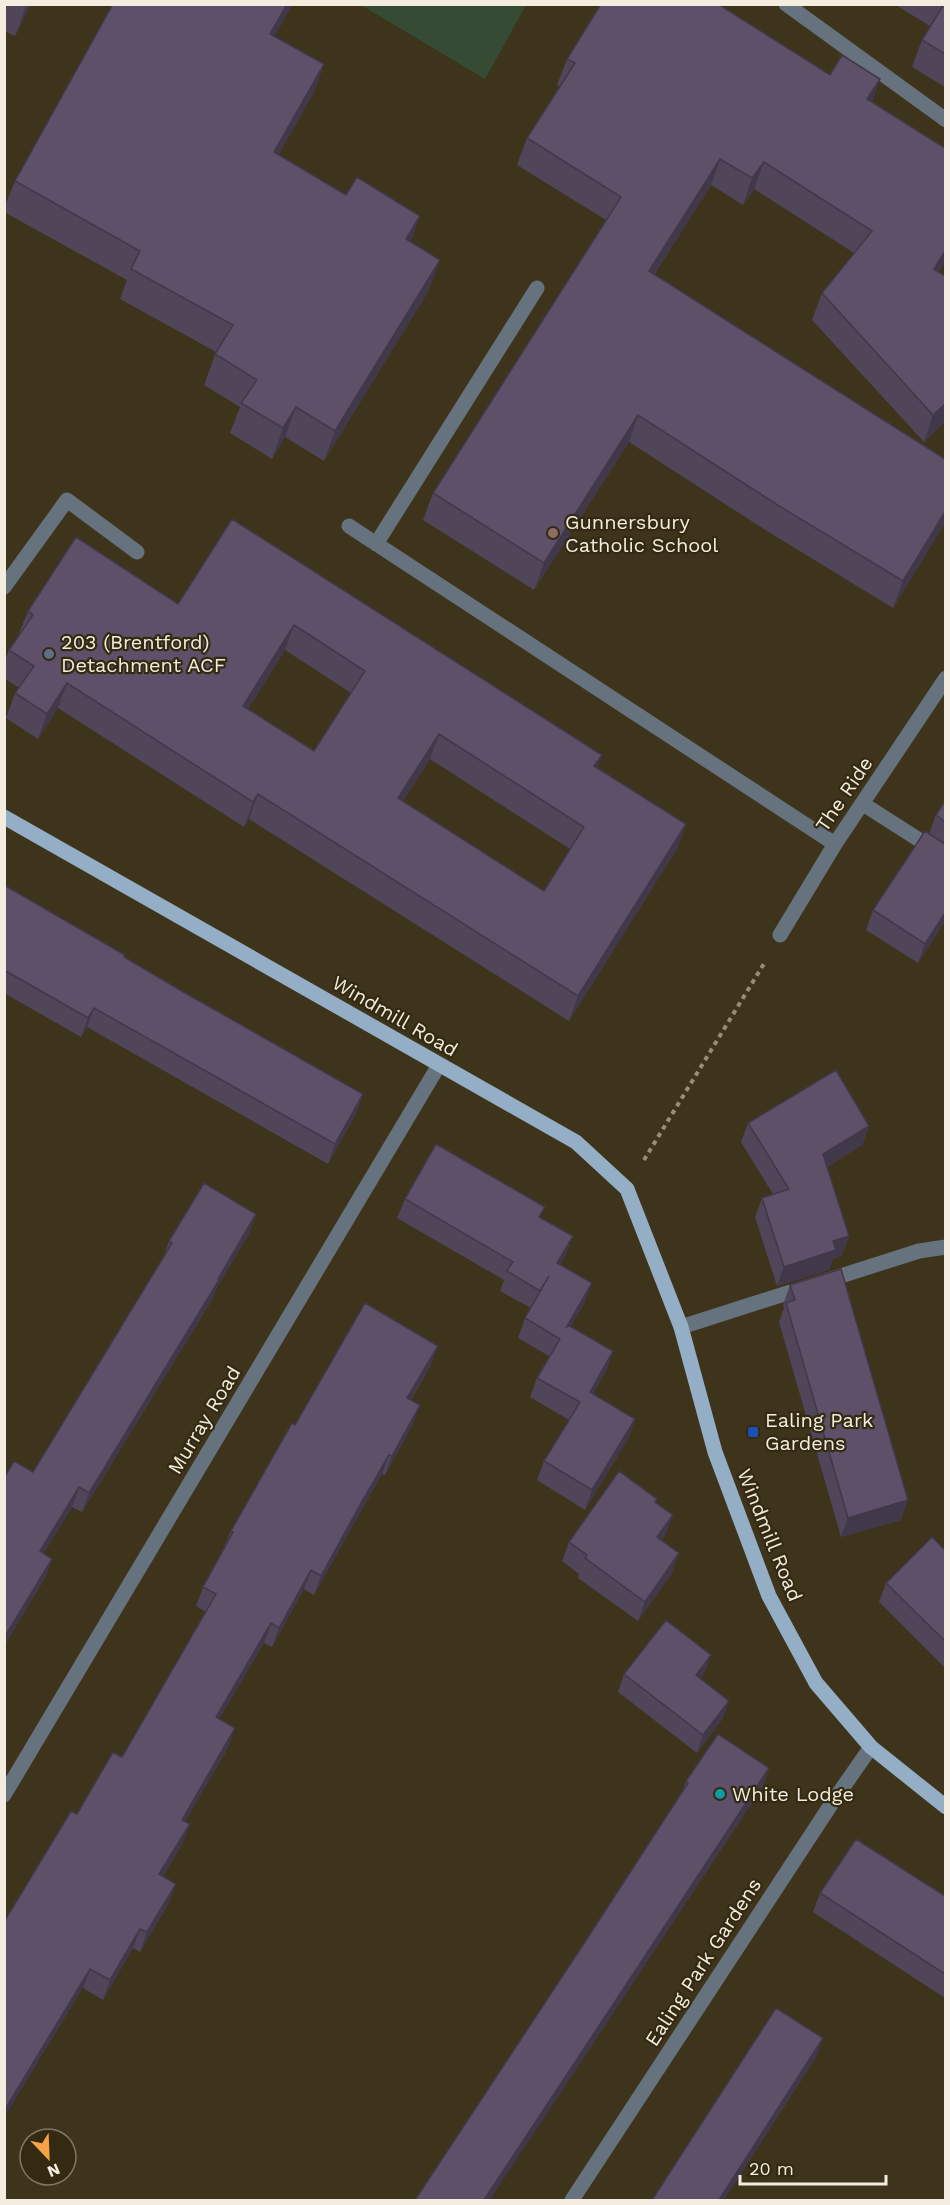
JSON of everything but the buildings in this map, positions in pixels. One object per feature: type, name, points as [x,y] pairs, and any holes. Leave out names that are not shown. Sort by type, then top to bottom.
[{"type":"main road","name":"Windmill Road","points":[[4,817],[576,1142],[627,1189],[681,1327],[715,1452],[768,1596],[816,1683],[871,1747],[945,1807]]},
{"type":"street","points":[[786,4],[945,120]]},
{"type":"street","points":[[376,544],[537,288]]},
{"type":"street","points":[[4,587],[67,500],[137,552]]},
{"type":"street","points":[[349,526],[835,844]]},
{"type":"street","name":"The Ride","points":[[780,935],[835,844],[945,678]]},
{"type":"street","points":[[863,804],[945,857]]},
{"type":"street","name":"Murray Road","points":[[4,1795],[439,1065]]},
{"type":"street","points":[[681,1327],[919,1251],[945,1247]]},
{"type":"street","name":"Ealing Park Gardens","points":[[572,2200],[871,1747]]},
{"type":"path","points":[[627,1189],[780,935]]},
{"type":"green space","points":[[526,4],[485,79],[361,5]]},
{"type":"place","name":"Gunnersbury Catholic School","points":[[553,533]]},
{"type":"place","name":"203 (Brentford) Detachment ACF","points":[[49,654]]},
{"type":"place","name":"Ealing Park Gardens","points":[[753,1432]]},
{"type":"place","name":"White Lodge","points":[[720,1794]]}]
